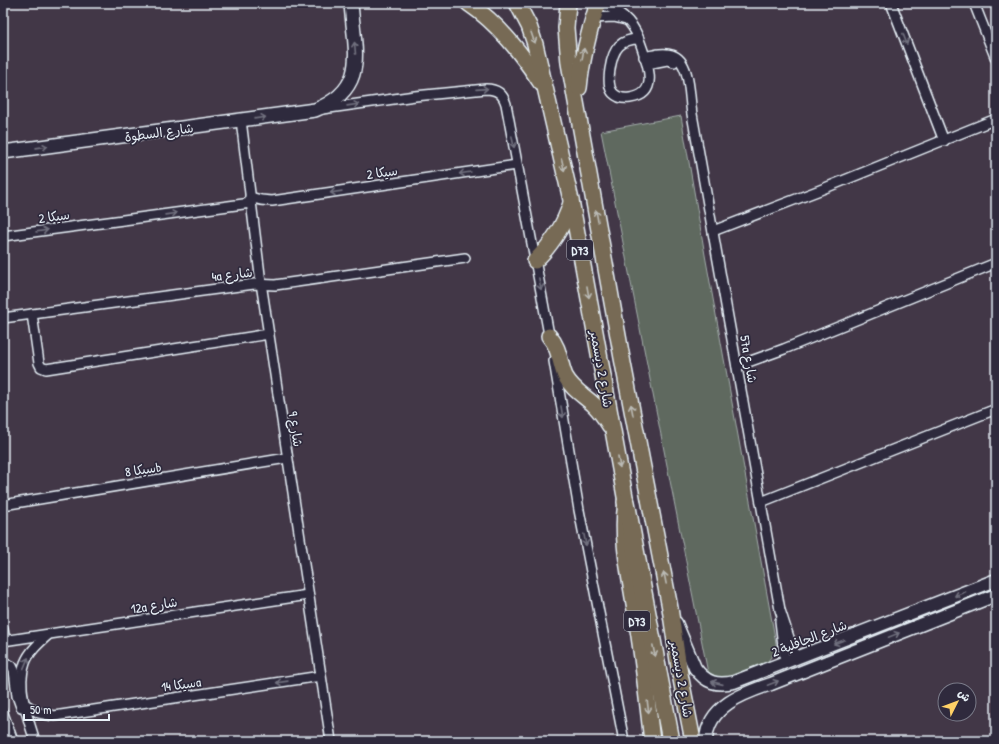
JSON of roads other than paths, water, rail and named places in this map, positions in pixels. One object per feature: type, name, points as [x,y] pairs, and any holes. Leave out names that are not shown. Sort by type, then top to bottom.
[{"type":"highway","points":[[626,502],[671,741]]},
{"type":"main road","name":"شارع السطوة","points":[[3,152],[315,110],[329,105],[340,96],[349,83],[355,69],[356,55],[351,3]]},
{"type":"main road","points":[[468,3],[496,26],[520,52],[546,90]]},
{"type":"main road","name":"شارع 2 ديسمبر","points":[[517,3],[529,26],[535,44],[571,200],[614,434],[626,502],[624,514],[624,539],[652,741]]},
{"type":"main road","name":"شارع 2 ديسمبر","points":[[568,3],[566,28],[567,46],[622,358],[670,608],[680,674],[693,741]]},
{"type":"main road","points":[[578,107],[581,68],[585,47],[598,3]]},
{"type":"main road","points":[[535,261],[552,243],[558,233],[568,212],[571,200]]},
{"type":"main road","points":[[549,336],[557,347],[562,368],[570,383],[600,412],[614,434]]},
{"type":"street","points":[[598,3],[617,11],[634,29],[639,39],[649,73],[650,82],[642,94],[634,98],[620,98],[613,93],[609,86],[614,53],[622,43],[639,39]]},
{"type":"street","points":[[891,3],[944,140]]},
{"type":"street","points":[[974,3],[996,58]]},
{"type":"street","points":[[593,18],[614,17],[628,21]]},
{"type":"street","name":"57a شارع","points":[[645,60],[667,54],[672,55],[681,61],[686,70],[692,114],[790,660]]},
{"type":"street","name":"شارع السطوة","points":[[315,110],[415,96],[486,89],[497,91],[502,95],[506,104],[517,165]]},
{"type":"street","points":[[713,231],[820,190],[996,119]]},
{"type":"street","name":"شارع 9","points":[[241,120],[261,283],[330,741]]},
{"type":"street","points":[[517,165],[549,336],[579,510],[624,741]]},
{"type":"street","name":"سيكا 2","points":[[3,236],[251,200],[272,201],[517,165]]},
{"type":"street","name":"4a شارع","points":[[3,318],[261,283],[275,285],[465,258]]},
{"type":"street","points":[[737,366],[784,349],[996,263]]},
{"type":"street","points":[[32,314],[39,363],[41,367],[46,369],[269,334]]},
{"type":"street","points":[[761,502],[996,408]]},
{"type":"street","name":"سيكا 8b","points":[[3,505],[288,458]]},
{"type":"street","name":"شارع الجافلية 2","points":[[670,608],[696,668],[705,679],[724,685],[996,580]]},
{"type":"street","name":"12a شارع","points":[[4,641],[308,595]]},
{"type":"street","points":[[706,741],[710,725],[716,715],[733,699],[996,595]]},
{"type":"street","points":[[3,630],[4,641]]},
{"type":"street","points":[[27,717],[21,683],[22,673],[25,664],[35,647],[48,635]]},
{"type":"street","points":[[3,663],[8,664],[14,670],[17,696],[27,717],[35,741]]},
{"type":"street","name":"سيكا 14a","points":[[25,704],[39,713],[54,716],[321,676]]},
{"type":"street","points":[[3,713],[12,741]]}]
